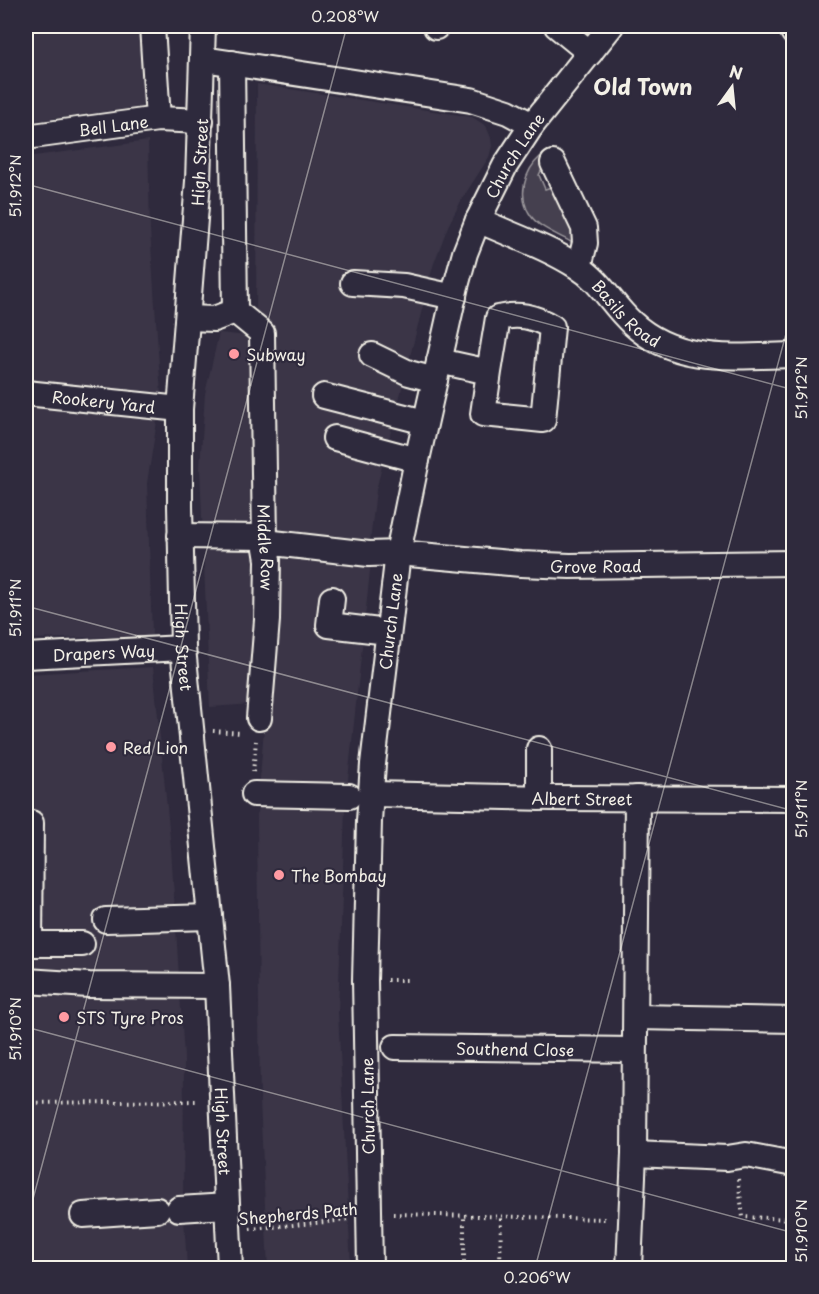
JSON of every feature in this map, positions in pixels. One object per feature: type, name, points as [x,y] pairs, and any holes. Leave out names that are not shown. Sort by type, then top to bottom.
[{"type":"street","points":[[152,26],[158,118]]},
{"type":"street","name":"High Street","points":[[203,26],[201,121],[189,318],[180,409],[180,536],[183,648],[217,986],[230,1269]]},
{"type":"street","points":[[557,26],[590,52]]},
{"type":"street","name":"Church Lane","points":[[370,1269],[365,939],[360,795],[388,632],[398,553],[454,297],[465,253],[478,220],[505,166],[531,125],[611,26]]},
{"type":"street","points":[[790,26],[794,33]]},
{"type":"street","points":[[203,58],[471,100],[508,112],[531,125]]},
{"type":"street","points":[[189,318],[214,319],[235,311],[232,63]]},
{"type":"street","name":"Bell Lane","points":[[26,137],[158,118],[201,121]]},
{"type":"street","points":[[553,163],[584,228],[585,243],[579,267]]},
{"type":"street","name":"Basils Road","points":[[478,220],[579,267],[592,277],[633,324],[652,338],[676,349],[715,357],[794,355]]},
{"type":"street","points":[[353,283],[404,286],[454,297]]},
{"type":"street","name":"Middle Row","points":[[235,311],[262,333],[265,540],[268,560],[267,620],[258,726]]},
{"type":"street","points":[[516,314],[536,318],[552,327],[543,420],[483,414],[489,372],[498,318],[516,314]]},
{"type":"street","points":[[372,355],[409,373],[437,370],[489,372]]},
{"type":"street","name":"Rookery Yard","points":[[34,394],[180,409]]},
{"type":"street","points":[[324,396],[425,422]]},
{"type":"street","points":[[335,438],[417,460]]},
{"type":"street","name":"Grove Road","points":[[180,536],[265,540],[369,554],[398,553],[521,564],[570,566],[794,563]]},
{"type":"street","points":[[332,599],[329,625],[388,632]]},
{"type":"street","name":"Drapers Way","points":[[26,656],[183,648]]},
{"type":"street","points":[[539,749],[539,798]]},
{"type":"street","name":"Albert Street","points":[[254,794],[794,799]]},
{"type":"street","points":[[629,1269],[634,1154],[637,798]]},
{"type":"street","points":[[31,823],[28,944],[82,944]]},
{"type":"street","points":[[106,920],[210,917]]},
{"type":"street","points":[[26,981],[88,985],[217,986]]},
{"type":"street","points":[[636,1017],[794,1020]]},
{"type":"street","name":"Southend Close","points":[[395,1047],[634,1050]]},
{"type":"street","points":[[634,1154],[727,1158],[746,1155],[794,1164]]},
{"type":"street","points":[[83,1215],[227,1206]]},
{"type":"path","points":[[190,730],[258,726],[254,756],[254,794]]},
{"type":"path","points":[[26,1103],[222,1101]]},
{"type":"path","points":[[737,1171],[743,1218],[794,1219]]},
{"type":"path","name":"Shepherds Path","points":[[228,1232],[369,1218],[386,1214],[630,1220]]},
{"type":"path","points":[[464,1216],[464,1269]]},
{"type":"path","points":[[500,1269],[501,1217]]},
{"type":"shaded area","points":[[26,26],[138,26],[147,106],[26,122]]},
{"type":"shaded area","points":[[257,84],[472,117],[486,126],[492,146],[489,157],[448,226],[433,266],[376,490],[370,542],[371,561],[345,808],[338,1013],[351,1268],[268,1268],[260,1100],[257,817],[266,703],[210,707],[200,468],[205,394],[219,333],[256,337]]},
{"type":"shaded area","points":[[148,141],[150,230],[161,396],[147,483],[152,636],[26,639],[26,157]]},
{"type":"shaded area","points":[[541,156],[542,169],[539,175],[545,189],[551,187],[560,192],[575,239],[571,242],[539,224],[531,216],[524,201],[524,184],[530,169]]},
{"type":"shaded area","points":[[153,667],[171,848],[184,1058],[183,1201],[187,1268],[26,1268],[26,674]]},
{"type":"place","name":"Subway","points":[[234,354]]},
{"type":"place","name":"Red Lion","points":[[111,747]]},
{"type":"place","name":"The Bombay","points":[[279,875]]},
{"type":"place","name":"STS Tyre Pros","points":[[64,1017]]},
{"type":"district","name":"Old Town","points":[[643,85]]}]
